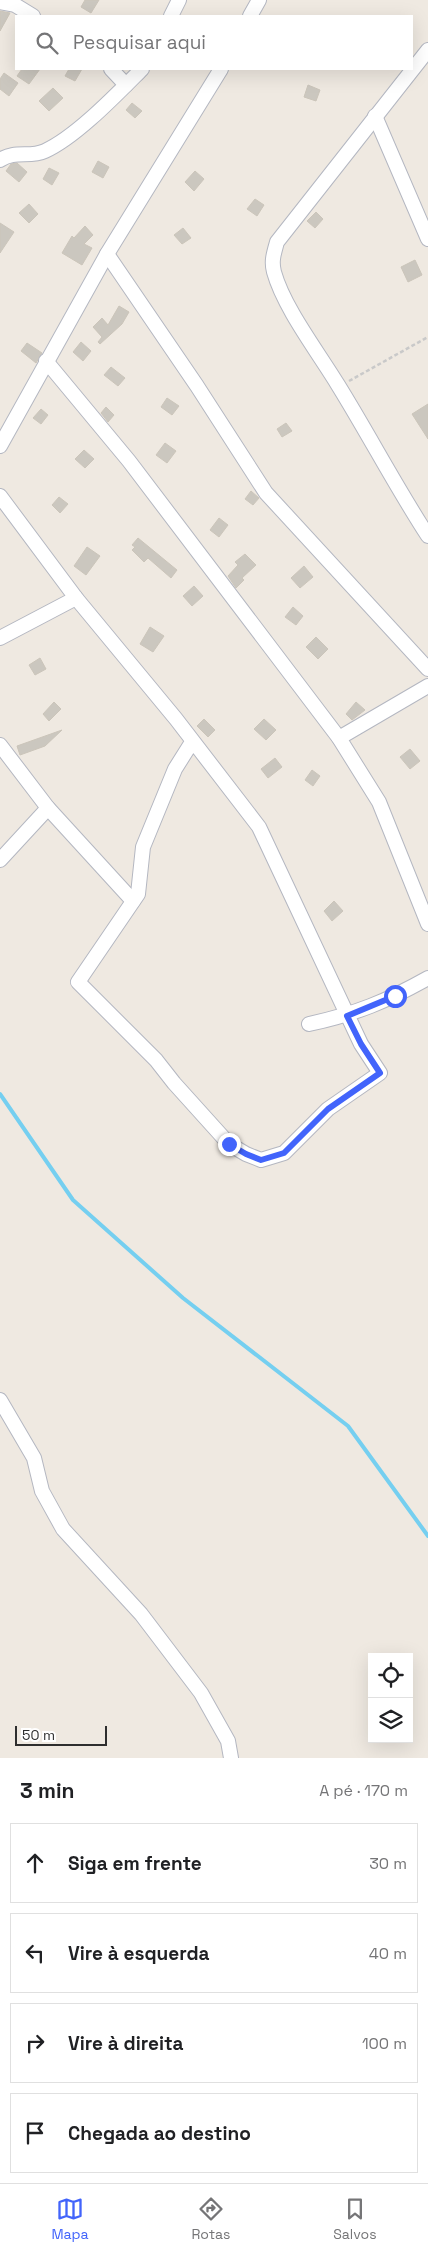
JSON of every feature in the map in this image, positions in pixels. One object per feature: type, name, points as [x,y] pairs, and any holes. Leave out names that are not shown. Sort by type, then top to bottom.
[{"type":"street","points":[[172,15],[179,0]]},
{"type":"street","points":[[251,15],[259,0]]},
{"type":"street","points":[[0,2],[15,5],[31,15]]},
{"type":"street","points":[[413,69],[428,50]]},
{"type":"street","points":[[112,70],[126,85]]},
{"type":"street","points":[[0,160],[9,154],[43,152],[111,101],[141,70]]},
{"type":"street","points":[[0,446],[107,254],[220,70]]},
{"type":"street","points":[[412,70],[375,116],[344,160],[277,242],[272,257],[274,273],[296,318],[339,386],[408,506],[428,536]]},
{"type":"street","points":[[375,116],[428,239]]},
{"type":"street","points":[[107,254],[198,386],[266,493],[428,670]]},
{"type":"street","points":[[46,361],[129,461],[339,738],[379,802],[428,924]]},
{"type":"street","points":[[0,496],[76,598],[192,742],[259,827],[347,1016],[361,1044],[380,1073],[328,1109],[284,1153],[261,1160],[229,1144],[174,1083],[156,1060],[78,982],[138,894],[143,847],[175,769],[192,742]]},
{"type":"street","points":[[0,638],[76,598]]},
{"type":"street","points":[[339,738],[428,686]]},
{"type":"street","points":[[0,746],[48,808],[133,901]]},
{"type":"street","points":[[0,860],[48,808]]},
{"type":"street","points":[[309,1024],[347,1016],[395,996],[428,978]]},
{"type":"street","points":[[0,1400],[34,1458],[42,1491],[63,1528],[141,1614],[201,1693],[228,1741],[231,1758]]},
{"type":"path","points":[[339,386],[428,337]]},
{"type":"building","points":[[85,0],[99,0],[91,13],[81,7]]},
{"type":"building","points":[[0,11],[10,13],[0,31]]},
{"type":"building","points":[[21,70],[39,70],[29,84],[17,76]]},
{"type":"building","points":[[68,70],[81,70],[75,81],[65,76]]},
{"type":"building","points":[[4,73],[18,83],[9,96],[0,89],[0,79]]},
{"type":"building","points":[[308,85],[320,90],[316,101],[304,97]]},
{"type":"building","points":[[53,88],[63,98],[49,111],[39,101]]},
{"type":"building","points":[[132,103],[142,111],[135,118],[126,110]]},
{"type":"building","points":[[98,161],[109,167],[103,178],[92,172]]},
{"type":"building","points":[[17,163],[27,172],[19,182],[6,171],[11,164]]},
{"type":"building","points":[[49,168],[59,173],[52,185],[43,179]]},
{"type":"building","points":[[195,171],[204,179],[194,191],[185,182]]},
{"type":"building","points":[[255,199],[264,205],[257,216],[247,209]]},
{"type":"building","points":[[29,204],[38,214],[29,223],[19,213]]},
{"type":"building","points":[[316,212],[323,219],[315,228],[307,221]]},
{"type":"building","points":[[0,223],[14,232],[0,253]]},
{"type":"building","points":[[85,226],[93,235],[84,244],[92,248],[82,265],[62,253],[72,236],[74,238]]},
{"type":"building","points":[[183,228],[191,238],[182,244],[174,235]]},
{"type":"building","points":[[415,260],[422,275],[408,282],[401,267]]},
{"type":"building","points":[[119,306],[129,312],[122,324],[100,344],[98,342],[102,337],[93,327],[102,318],[108,325]]},
{"type":"building","points":[[81,342],[91,351],[83,361],[73,352]]},
{"type":"building","points":[[27,343],[42,353],[36,363],[21,351]]},
{"type":"building","points":[[111,367],[125,378],[118,386],[104,375]]},
{"type":"building","points":[[167,398],[179,406],[172,415],[161,407]]},
{"type":"building","points":[[428,404],[428,439],[412,414]]},
{"type":"building","points":[[106,407],[114,415],[108,422],[101,413]]},
{"type":"building","points":[[41,409],[48,415],[41,424],[33,418]]},
{"type":"building","points":[[286,423],[292,431],[282,437],[277,429]]},
{"type":"building","points":[[165,443],[176,451],[167,463],[156,455]]},
{"type":"building","points":[[84,450],[94,459],[85,468],[75,459]]},
{"type":"building","points":[[251,491],[259,498],[253,505],[245,499]]},
{"type":"building","points":[[59,497],[68,504],[60,513],[52,505]]},
{"type":"building","points":[[219,518],[228,525],[219,537],[210,530]]},
{"type":"building","points":[[138,538],[177,570],[171,578],[148,558],[144,562],[132,550],[135,547],[132,545]]},
{"type":"building","points":[[87,547],[100,556],[86,575],[74,566]]},
{"type":"building","points":[[245,554],[256,565],[242,578],[244,580],[236,588],[228,576],[238,565],[235,562]]},
{"type":"building","points":[[304,566],[313,577],[300,588],[291,578]]},
{"type":"building","points":[[194,586],[203,596],[192,606],[183,596]]},
{"type":"building","points":[[293,607],[303,616],[296,625],[285,617]]},
{"type":"building","points":[[150,627],[164,636],[153,652],[140,644]]},
{"type":"building","points":[[316,637],[328,649],[318,659],[306,647]]},
{"type":"building","points":[[40,658],[46,669],[35,675],[29,665]]},
{"type":"building","points":[[54,702],[61,709],[49,721],[43,714]]},
{"type":"building","points":[[356,702],[365,710],[352,720],[346,714]]},
{"type":"building","points":[[204,719],[215,730],[208,737],[197,726]]},
{"type":"building","points":[[264,719],[276,730],[266,740],[254,729]]},
{"type":"building","points":[[62,730],[45,746],[20,755],[17,746]]},
{"type":"building","points":[[410,749],[420,761],[410,769],[400,757]]},
{"type":"building","points":[[275,758],[282,767],[268,778],[261,769]]},
{"type":"building","points":[[312,770],[320,776],[313,786],[305,780]]},
{"type":"building","points":[[334,901],[343,911],[332,921],[324,911]]},
{"type":"waterway","points":[[0,1094],[73,1200],[183,1298],[348,1426],[428,1536]]},
{"type":"route","points":[[229,1144],[261,1160],[273,1158],[284,1153],[328,1109],[380,1073],[361,1044],[347,1016],[395,996]]}]
